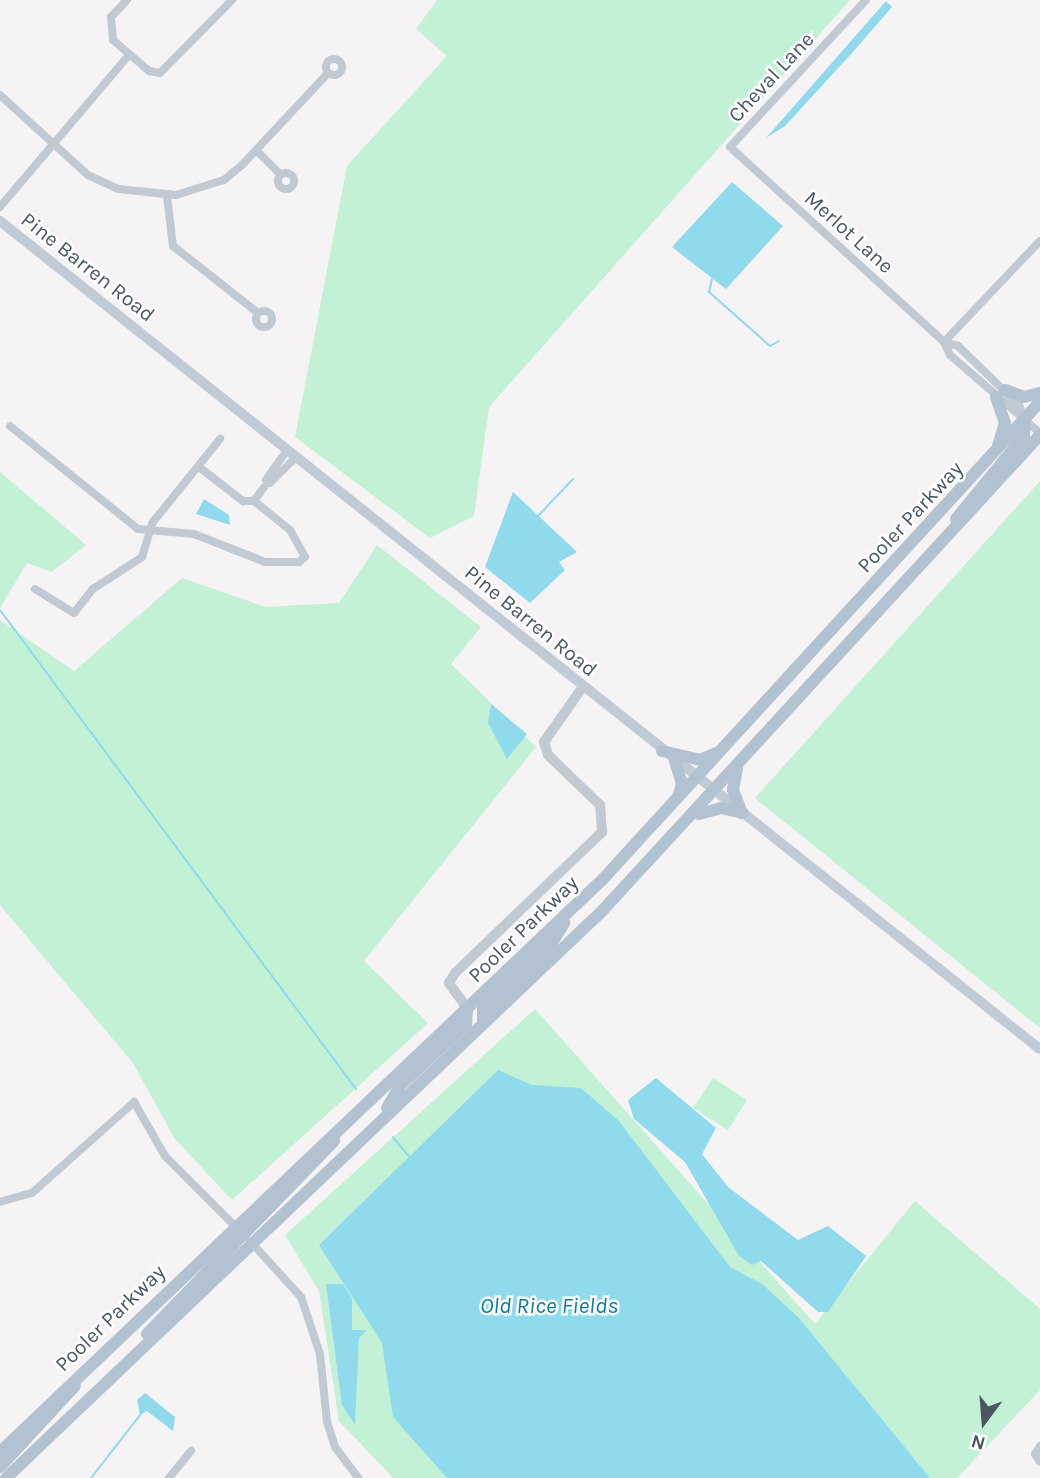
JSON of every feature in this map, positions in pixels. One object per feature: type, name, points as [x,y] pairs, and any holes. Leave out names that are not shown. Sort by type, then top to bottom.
[{"type":"main road","name":"Pine Barren Road","points":[[0,222],[697,779],[1040,1049]]},
{"type":"main road","points":[[996,451],[1005,423],[1000,394],[1024,397],[1040,393]]},
{"type":"main road","name":"Pooler Parkway","points":[[0,1452],[92,1363],[380,1121],[483,1024],[691,818],[938,547],[1036,426],[1040,402]]},
{"type":"main road","points":[[938,547],[975,489],[1036,426]]},
{"type":"main road","name":"Pooler Parkway","points":[[6,1478],[138,1349],[156,1319],[318,1163],[348,1121],[573,908],[697,779],[996,451],[1036,426]]},
{"type":"main road","points":[[663,751],[700,760],[722,751]]},
{"type":"main road","points":[[675,761],[682,784],[675,802]]},
{"type":"main road","points":[[737,769],[733,790],[742,813]]},
{"type":"main road","points":[[691,818],[721,808],[742,813]]},
{"type":"main road","points":[[483,1024],[483,1007],[551,944],[573,908]]},
{"type":"main road","points":[[380,1121],[400,1086],[466,1024],[467,1009]]},
{"type":"main road","points":[[0,1467],[92,1363]]},
{"type":"street","points":[[127,0],[109,28],[128,56],[149,71],[168,69],[232,0]]},
{"type":"street","name":"Cheval Lane","points":[[730,147],[866,0]]},
{"type":"street","points":[[0,207],[49,143],[128,56]]},
{"type":"street","points":[[0,95],[49,143],[107,185],[167,196],[224,180],[257,151],[328,73]]},
{"type":"street","name":"Merlot Lane","points":[[730,147],[944,342],[958,346],[1000,394],[1036,426]]},
{"type":"street","points":[[257,151],[280,174]]},
{"type":"street","points":[[167,196],[173,246],[258,313]]},
{"type":"street","points":[[944,342],[1040,241]]},
{"type":"street","points":[[10,426],[136,527],[194,534],[265,562],[299,562],[305,557],[290,530],[254,501],[240,500],[199,467]]},
{"type":"street","points":[[35,589],[74,614],[93,589],[141,559],[152,531],[220,439]]},
{"type":"street","points":[[254,501],[291,453]]},
{"type":"street","points":[[467,1009],[449,983],[455,973],[602,832],[600,805],[548,754],[544,742],[583,688]]},
{"type":"street","points":[[0,1202],[32,1193],[135,1102],[165,1156],[301,1297],[320,1354],[331,1434],[358,1478]]},
{"type":"street","points":[[1040,1446],[1035,1454],[1040,1462]]},
{"type":"street","points":[[169,1478],[191,1451]]},
{"type":"green space","points":[[437,0],[850,0],[489,407],[474,516],[430,538],[295,437],[347,166],[447,56],[416,29]]},
{"type":"green space","points":[[0,472],[86,545],[52,572],[27,563],[0,608]]},
{"type":"green space","points":[[1040,481],[1040,1028],[755,798]]},
{"type":"green space","points":[[377,545],[481,627],[451,664],[536,747],[364,961],[428,1023],[232,1200],[175,1139],[133,1063],[0,905],[0,620],[74,671],[182,578],[265,607],[339,603]]},
{"type":"green space","name":"Old Rice Fields","points":[[535,1009],[815,1324],[915,1201],[1040,1309],[1040,1390],[957,1478],[393,1478],[339,1421],[319,1291],[285,1235]]},
{"type":"green space","points":[[713,1078],[747,1100],[728,1130],[693,1108]]},
{"type":"water","points":[[886,1],[892,7],[852,53],[785,126],[766,138]]},
{"type":"water","points":[[732,182],[783,226],[726,289],[672,247]]},
{"type":"water","points":[[513,492],[577,552],[559,562],[565,570],[530,603],[485,567]]},
{"type":"water","points":[[204,499],[229,515],[230,525],[196,514]]},
{"type":"water","points":[[491,704],[527,734],[507,759],[488,723]]},
{"type":"water","name":"Old Rice Fields","points":[[498,1070],[532,1085],[581,1088],[619,1121],[730,1267],[762,1284],[798,1317],[930,1478],[447,1478],[393,1417],[382,1343],[319,1245]]},
{"type":"water","points":[[656,1078],[716,1128],[702,1154],[728,1187],[798,1240],[828,1226],[866,1256],[828,1312],[818,1312],[761,1261],[752,1265],[739,1256],[685,1162],[634,1119],[628,1100]]},
{"type":"water","points":[[326,1284],[343,1284],[352,1298],[352,1330],[367,1330],[359,1338],[355,1425],[342,1405]]},
{"type":"water","points":[[145,1393],[175,1417],[173,1431],[147,1411],[140,1415],[137,1400]]},
{"type":"waterway","points":[[712,279],[709,292],[770,346],[779,341]]},
{"type":"waterway","points":[[538,516],[573,479]]},
{"type":"waterway","points":[[0,610],[356,1089]]},
{"type":"waterway","points":[[393,1137],[410,1158]]},
{"type":"waterway","points":[[91,1478],[140,1415]]}]
